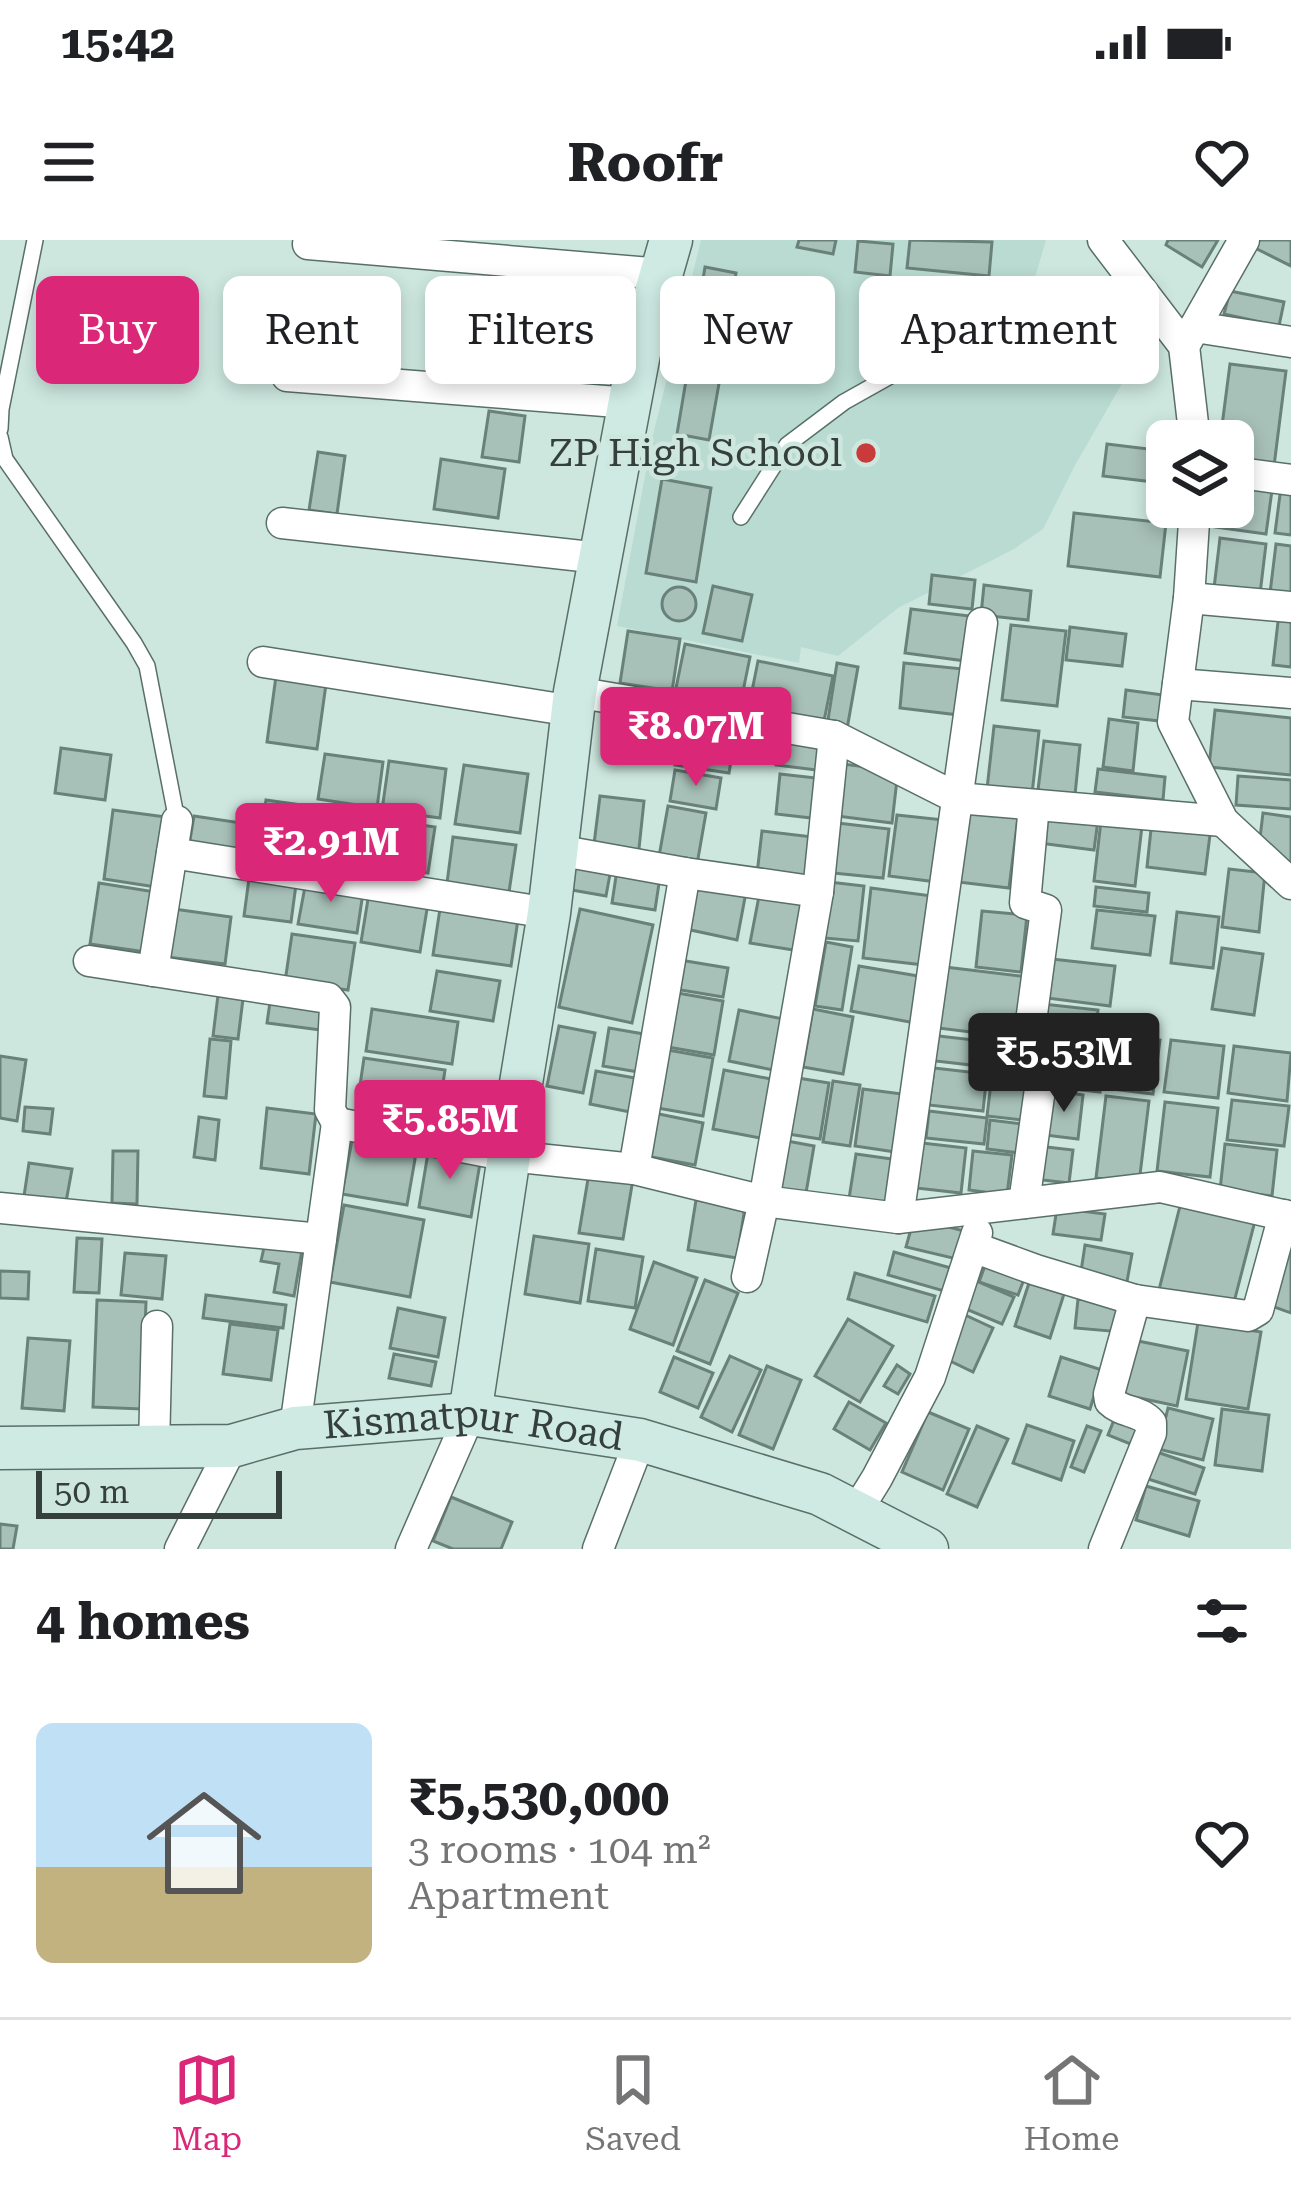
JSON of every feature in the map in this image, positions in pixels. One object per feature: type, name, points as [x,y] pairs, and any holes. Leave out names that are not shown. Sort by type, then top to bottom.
[{"type":"street","points":[[1103,240],[1163,319],[1190,336],[1291,342]]},
{"type":"street","points":[[1194,420],[1190,336],[1244,240]]},
{"type":"street","points":[[308,244],[667,257],[640,348],[574,702],[549,913],[470,1414],[411,1549]]},
{"type":"street","points":[[389,384],[630,403]]},
{"type":"street","points":[[1254,475],[1291,480]]},
{"type":"street","points":[[282,523],[600,558]]},
{"type":"street","points":[[1194,528],[1173,722],[1223,820],[1291,884]]},
{"type":"street","points":[[1189,598],[1291,607]]},
{"type":"street","points":[[898,1218],[982,622]]},
{"type":"street","points":[[263,662],[834,736],[957,798],[1223,820]]},
{"type":"street","points":[[1178,684],[1291,693]]},
{"type":"street","points":[[747,1277],[818,892],[834,736]]},
{"type":"street","points":[[1024,1203],[1046,1046],[1028,1044],[1046,910],[1025,903],[1034,805]]},
{"type":"street","points":[[153,971],[177,820]]},
{"type":"street","points":[[557,850],[818,892]]},
{"type":"street","points":[[172,854],[549,913]]},
{"type":"street","points":[[634,1169],[685,873]]},
{"type":"street","points":[[89,961],[328,998],[335,1007],[330,1110],[337,1123],[295,1428]]},
{"type":"street","points":[[337,1123],[509,1156],[634,1169],[764,1202],[898,1218],[1160,1187],[1287,1216],[1258,1310],[1248,1316],[1135,1300],[973,1247]]},
{"type":"street","points":[[0,1208],[321,1238]]},
{"type":"street","points":[[856,1512],[930,1377],[985,1208]]},
{"type":"street","points":[[1104,1549],[1151,1433],[1151,1423],[1144,1415],[1116,1407],[1109,1394],[1135,1300]]},
{"type":"street","points":[[154,1447],[158,1326]]},
{"type":"street","name":"Kismatpur Road","points":[[0,1448],[232,1446],[295,1428],[470,1414],[640,1440],[820,1494],[905,1544]]},
{"type":"street","points":[[598,1549],[640,1440]]},
{"type":"street","points":[[180,1549],[232,1446]]},
{"type":"lane","points":[[35,240],[1,409],[5,459],[147,666],[177,820]]},
{"type":"lane","points":[[741,517],[787,445],[844,402],[910,365],[1163,319]]},
{"type":"shaded area","name":"ZP High School","points":[[701,240],[1046,240],[1035,276],[859,276],[859,384],[1122,384],[1043,529],[1014,549],[898,608],[838,656],[801,647],[799,663],[617,626],[666,384],[835,384],[835,276],[692,276]]},
{"type":"building","points":[[799,240],[836,240],[833,254],[797,247]]},
{"type":"building","points":[[910,240],[992,242],[989,276],[907,268]]},
{"type":"building","points":[[1168,240],[1218,240],[1202,267],[1166,245]]},
{"type":"building","points":[[1253,240],[1291,240],[1291,266],[1251,246]]},
{"type":"building","points":[[858,241],[893,244],[890,276],[855,272]]},
{"type":"building","points":[[705,267],[736,273],[736,276],[704,276]]},
{"type":"building","points":[[1230,291],[1284,302],[1279,326],[1224,314]]},
{"type":"building","points":[[1230,364],[1286,371],[1274,466],[1254,464],[1254,420],[1223,420]]},
{"type":"building","points":[[685,384],[719,384],[709,440],[677,434]]},
{"type":"building","points":[[489,411],[525,416],[519,462],[482,457]]},
{"type":"building","points":[[1107,444],[1146,449],[1146,481],[1103,476]]},
{"type":"building","points":[[318,452],[345,456],[337,514],[309,510]]},
{"type":"building","points":[[441,459],[505,469],[498,518],[434,509]]},
{"type":"building","points":[[662,479],[711,488],[696,582],[646,573]]},
{"type":"building","points":[[1254,481],[1273,483],[1266,534],[1222,528],[1254,528]]},
{"type":"building","points":[[1281,487],[1291,489],[1291,535],[1275,533]]},
{"type":"building","points":[[1074,513],[1146,521],[1146,528],[1165,528],[1160,577],[1068,566]]},
{"type":"building","points":[[1220,538],[1266,544],[1260,594],[1214,588]]},
{"type":"building","points":[[1276,544],[1291,546],[1291,595],[1270,593]]},
{"type":"building","points":[[932,575],[975,580],[972,609],[929,604]]},
{"type":"building","points":[[984,585],[1031,591],[1028,620],[981,615]]},
{"type":"building","points":[[713,586],[752,595],[742,641],[703,633]]},
{"type":"building","points":[[679,587],[691,592],[696,604],[691,616],[679,621],[667,616],[662,604],[667,592]]},
{"type":"building","points":[[911,609],[978,617],[973,662],[905,653]]},
{"type":"building","points":[[1279,613],[1291,614],[1291,667],[1273,665]]},
{"type":"building","points":[[1011,625],[1066,631],[1057,706],[1002,700]]},
{"type":"building","points":[[1070,627],[1126,634],[1122,666],[1066,660]]},
{"type":"building","points":[[628,631],[680,639],[672,691],[620,683]]},
{"type":"building","points":[[685,644],[750,657],[740,706],[675,693]]},
{"type":"building","points":[[758,661],[833,676],[824,721],[749,706]]},
{"type":"building","points":[[837,663],[858,667],[847,729],[827,726]]},
{"type":"building","points":[[904,663],[963,669],[959,715],[900,708]]},
{"type":"building","points":[[277,669],[327,677],[317,749],[267,742]]},
{"type":"building","points":[[1126,690],[1163,695],[1160,721],[1123,717]]},
{"type":"building","points":[[622,708],[672,716],[665,762],[614,754]]},
{"type":"building","points":[[1215,710],[1291,718],[1291,775],[1209,767]]},
{"type":"building","points":[[682,717],[737,725],[729,773],[675,765]]},
{"type":"building","points":[[1109,719],[1138,723],[1133,771],[1103,767]]},
{"type":"building","points":[[994,726],[1039,731],[1032,794],[987,789]]},
{"type":"building","points":[[780,736],[828,741],[825,771],[776,765]]},
{"type":"building","points":[[1044,741],[1080,745],[1075,795],[1038,790]]},
{"type":"building","points":[[61,748],[111,755],[105,800],[55,793]]},
{"type":"building","points":[[325,754],[383,762],[377,808],[318,799]]},
{"type":"building","points":[[389,761],[446,769],[440,818],[382,810]]},
{"type":"building","points":[[835,763],[898,771],[892,823],[829,815]]},
{"type":"building","points":[[464,765],[528,774],[520,833],[455,824]]},
{"type":"building","points":[[1098,769],[1165,777],[1163,800],[1095,792]]},
{"type":"building","points":[[675,770],[721,778],[716,809],[670,801]]},
{"type":"building","points":[[780,774],[825,779],[820,819],[776,814]]},
{"type":"building","points":[[1238,776],[1291,780],[1291,809],[1236,805]]},
{"type":"building","points":[[600,796],[644,801],[638,858],[593,852]]},
{"type":"building","points":[[266,800],[309,806],[301,862],[258,855]]},
{"type":"building","points":[[668,806],[706,813],[696,870],[658,862]]},
{"type":"building","points":[[113,810],[166,817],[156,887],[104,879]]},
{"type":"building","points":[[317,811],[369,818],[361,874],[309,867]]},
{"type":"building","points":[[966,811],[1018,817],[1009,888],[958,882]]},
{"type":"building","points":[[1263,813],[1291,817],[1291,866],[1259,846]]},
{"type":"building","points":[[1043,814],[1098,820],[1094,850],[1039,843]]},
{"type":"building","points":[[897,815],[944,820],[937,882],[889,876]]},
{"type":"building","points":[[194,816],[255,825],[250,855],[189,846]]},
{"type":"building","points":[[378,819],[435,827],[428,873],[371,865]]},
{"type":"building","points":[[1152,820],[1211,827],[1205,874],[1147,867]]},
{"type":"building","points":[[1101,821],[1142,826],[1135,886],[1094,881]]},
{"type":"building","points":[[829,822],[889,829],[883,878],[823,872]]},
{"type":"building","points":[[762,831],[813,837],[809,880],[757,874]]},
{"type":"building","points":[[453,837],[516,845],[509,892],[447,883]]},
{"type":"building","points":[[572,855],[612,863],[606,896],[566,889]]},
{"type":"building","points":[[618,863],[661,870],[655,910],[612,903]]},
{"type":"building","points":[[1229,869],[1265,873],[1259,932],[1222,927]]},
{"type":"building","points":[[250,871],[297,877],[291,922],[244,916]]},
{"type":"building","points":[[307,876],[364,886],[357,933],[298,924]]},
{"type":"building","points":[[697,877],[747,887],[737,940],[686,929]]},
{"type":"building","points":[[829,882],[864,886],[858,941],[824,938]]},
{"type":"building","points":[[99,883],[155,892],[146,952],[90,944]]},
{"type":"building","points":[[1096,887],[1149,893],[1147,912],[1094,906]]},
{"type":"building","points":[[871,888],[932,896],[924,965],[863,958]]},
{"type":"building","points":[[760,891],[815,901],[806,952],[750,943]]},
{"type":"building","points":[[369,893],[428,903],[420,952],[361,942]]},
{"type":"building","points":[[441,902],[519,913],[511,966],[433,955]]},
{"type":"building","points":[[174,909],[231,917],[225,964],[167,957]]},
{"type":"building","points":[[580,909],[653,925],[632,1023],[559,1007]]},
{"type":"building","points":[[1097,910],[1155,916],[1150,955],[1092,948]]},
{"type":"building","points":[[982,911],[1027,915],[1021,972],[976,967]]},
{"type":"building","points":[[1177,912],[1219,917],[1213,968],[1171,963]]},
{"type":"building","points":[[292,934],[355,943],[348,990],[285,982]]},
{"type":"building","points":[[826,942],[852,947],[842,1010],[815,1006]]},
{"type":"building","points":[[1222,948],[1263,954],[1254,1015],[1212,1009]]},
{"type":"building","points":[[1052,959],[1115,966],[1110,1006],[1047,998]]},
{"type":"building","points":[[680,960],[728,968],[723,997],[675,989]]},
{"type":"building","points":[[859,966],[924,977],[915,1023],[851,1011]]},
{"type":"building","points":[[945,967],[1028,977],[1021,1038],[938,1028]]},
{"type":"building","points":[[437,971],[500,981],[493,1021],[430,1011]]},
{"type":"building","points":[[219,987],[244,991],[238,1039],[213,1036]]},
{"type":"building","points":[[672,992],[723,1001],[714,1055],[662,1046]]},
{"type":"building","points":[[271,995],[325,1002],[321,1030],[267,1023]]},
{"type":"building","points":[[1043,1004],[1098,1010],[1094,1046],[1038,1040]]},
{"type":"building","points":[[372,1009],[458,1022],[452,1064],[366,1051]]},
{"type":"building","points":[[813,1009],[853,1017],[843,1074],[803,1067]]},
{"type":"building","points":[[739,1010],[788,1020],[778,1071],[729,1061]]},
{"type":"building","points":[[559,1026],[595,1033],[583,1093],[547,1086]]},
{"type":"building","points":[[609,1028],[644,1034],[638,1072],[603,1066]]},
{"type":"building","points":[[930,1035],[974,1040],[971,1065],[927,1060]]},
{"type":"building","points":[[1118,1035],[1160,1040],[1153,1094],[1112,1089]]},
{"type":"building","points":[[210,1039],[231,1041],[226,1098],[204,1096]]},
{"type":"building","points":[[1171,1040],[1224,1046],[1218,1098],[1164,1092]]},
{"type":"building","points":[[984,1045],[1035,1051],[1031,1083],[991,1078],[992,1070],[981,1068]]},
{"type":"building","points":[[1234,1046],[1291,1053],[1287,1101],[1228,1093]]},
{"type":"building","points":[[662,1049],[713,1058],[703,1116],[652,1107]]},
{"type":"building","points":[[1061,1050],[1105,1055],[1100,1092],[1056,1087]]},
{"type":"building","points":[[0,1056],[26,1060],[17,1121],[0,1118]]},
{"type":"building","points":[[364,1058],[445,1070],[438,1117],[357,1106]]},
{"type":"building","points":[[934,1068],[987,1074],[983,1111],[929,1105]]},
{"type":"building","points":[[724,1070],[776,1080],[765,1139],[713,1129]]},
{"type":"building","points":[[596,1071],[646,1080],[640,1114],[590,1104]]},
{"type":"building","points":[[798,1078],[829,1083],[820,1139],[788,1134]]},
{"type":"building","points":[[833,1081],[860,1085],[850,1146],[823,1142]]},
{"type":"building","points":[[991,1083],[1026,1087],[1022,1120],[987,1116]]},
{"type":"building","points":[[863,1089],[910,1095],[902,1153],[855,1146]]},
{"type":"building","points":[[1049,1090],[1083,1095],[1078,1139],[1045,1135]]},
{"type":"building","points":[[1106,1096],[1149,1101],[1139,1183],[1096,1178]]},
{"type":"building","points":[[447,1097],[491,1103],[486,1140],[442,1134]]},
{"type":"building","points":[[1232,1100],[1289,1106],[1284,1146],[1227,1140]]},
{"type":"building","points":[[1165,1102],[1218,1108],[1210,1177],[1157,1171]]},
{"type":"building","points":[[25,1107],[53,1109],[50,1134],[23,1131]]},
{"type":"building","points":[[267,1108],[316,1114],[309,1174],[261,1168]]},
{"type":"building","points":[[929,1111],[987,1118],[984,1144],[926,1138]]},
{"type":"building","points":[[649,1112],[703,1123],[695,1165],[641,1155]]},
{"type":"building","points":[[199,1117],[219,1120],[215,1160],[194,1157]]},
{"type":"building","points":[[990,1120],[1023,1124],[1019,1153],[987,1149]]},
{"type":"building","points":[[354,1130],[418,1142],[407,1205],[342,1194]]},
{"type":"building","points":[[787,1141],[814,1146],[806,1193],[779,1189]]},
{"type":"building","points":[[922,1143],[966,1148],[961,1193],[916,1188]]},
{"type":"building","points":[[1225,1144],[1277,1150],[1272,1196],[1220,1190]]},
{"type":"building","points":[[1038,1146],[1073,1150],[1069,1183],[1034,1179]]},
{"type":"building","points":[[429,1147],[481,1157],[471,1217],[419,1207]]},
{"type":"building","points":[[113,1151],[138,1151],[137,1204],[112,1203]]},
{"type":"building","points":[[973,1151],[1012,1155],[1007,1195],[969,1190]]},
{"type":"building","points":[[856,1154],[899,1160],[891,1212],[848,1205]]},
{"type":"building","points":[[29,1163],[72,1169],[66,1202],[24,1196]]},
{"type":"building","points":[[589,1173],[633,1179],[623,1239],[579,1233]]},
{"type":"building","points":[[1182,1198],[1256,1217],[1232,1310],[1159,1290]]},
{"type":"building","points":[[696,1200],[745,1207],[737,1258],[688,1250]]},
{"type":"building","points":[[344,1205],[424,1220],[410,1297],[330,1282]]},
{"type":"building","points":[[1057,1208],[1105,1214],[1101,1240],[1053,1234]]},
{"type":"building","points":[[914,1218],[968,1232],[961,1260],[906,1247]]},
{"type":"building","points":[[534,1236],[589,1244],[580,1303],[525,1294]]},
{"type":"building","points":[[77,1238],[102,1239],[99,1293],[74,1292]]},
{"type":"building","points":[[265,1243],[302,1250],[294,1296],[274,1292],[279,1264],[261,1261]]},
{"type":"building","points":[[1085,1245],[1132,1254],[1126,1287],[1080,1278]]},
{"type":"building","points":[[1291,1246],[1291,1313],[1269,1305]]},
{"type":"building","points":[[596,1249],[643,1257],[635,1308],[588,1301]]},
{"type":"building","points":[[894,1252],[951,1268],[944,1291],[888,1275]]},
{"type":"building","points":[[125,1253],[166,1256],[162,1299],[121,1295]]},
{"type":"building","points":[[989,1255],[1028,1269],[1018,1295],[979,1282]]},
{"type":"building","points":[[654,1262],[697,1278],[673,1345],[630,1329]]},
{"type":"building","points":[[0,1271],[29,1272],[28,1299],[0,1298]]},
{"type":"building","points":[[855,1273],[935,1296],[927,1322],[848,1299]]},
{"type":"building","points":[[972,1279],[1014,1297],[1002,1324],[961,1307]]},
{"type":"building","points":[[705,1280],[738,1293],[710,1364],[677,1351]]},
{"type":"building","points":[[1029,1283],[1064,1294],[1050,1338],[1015,1326]]},
{"type":"building","points":[[206,1295],[286,1305],[283,1328],[203,1318]]},
{"type":"building","points":[[1078,1299],[1124,1303],[1121,1332],[1075,1328]]},
{"type":"building","points":[[97,1300],[146,1302],[142,1409],[93,1407]]},
{"type":"building","points":[[398,1308],[445,1318],[438,1357],[390,1348]]},
{"type":"building","points":[[963,1314],[993,1328],[973,1372],[942,1357]]},
{"type":"building","points":[[848,1319],[893,1346],[860,1402],[815,1376]]},
{"type":"building","points":[[1198,1322],[1261,1332],[1248,1409],[1186,1399]]},
{"type":"building","points":[[230,1324],[278,1330],[271,1380],[223,1374]]},
{"type":"building","points":[[28,1338],[70,1341],[64,1411],[22,1408]]},
{"type":"building","points":[[1133,1340],[1188,1351],[1177,1406],[1121,1394]]},
{"type":"building","points":[[394,1354],[436,1362],[431,1386],[389,1378]]},
{"type":"building","points":[[730,1356],[761,1370],[732,1432],[701,1417]]},
{"type":"building","points":[[674,1357],[713,1373],[698,1408],[660,1392]]},
{"type":"building","points":[[1061,1357],[1102,1370],[1090,1409],[1049,1396]]},
{"type":"building","points":[[897,1365],[910,1374],[898,1394],[884,1386]]},
{"type":"building","points":[[767,1366],[801,1380],[773,1449],[739,1435]]},
{"type":"building","points":[[849,1402],[886,1423],[870,1450],[834,1429]]},
{"type":"building","points":[[1168,1408],[1213,1419],[1203,1460],[1158,1449]]},
{"type":"building","points":[[1222,1409],[1269,1415],[1262,1471],[1215,1465]]},
{"type":"building","points":[[928,1412],[969,1429],[943,1490],[902,1472]]},
{"type":"building","points":[[1116,1415],[1151,1429],[1143,1449],[1108,1435]]},
{"type":"building","points":[[1027,1425],[1074,1441],[1061,1480],[1013,1463]]},
{"type":"building","points":[[977,1426],[1008,1439],[977,1507],[947,1494]]},
{"type":"building","points":[[1087,1426],[1101,1431],[1084,1472],[1071,1467]]},
{"type":"building","points":[[1154,1451],[1204,1468],[1195,1494],[1145,1478]]},
{"type":"building","points":[[1146,1486],[1199,1501],[1189,1536],[1136,1520]]},
{"type":"building","points":[[451,1497],[512,1522],[501,1549],[453,1549],[433,1541]]},
{"type":"building","points":[[0,1524],[17,1526],[13,1549],[0,1549]]},
{"type":"place","name":"ZP High School","points":[[866,453]]}]
